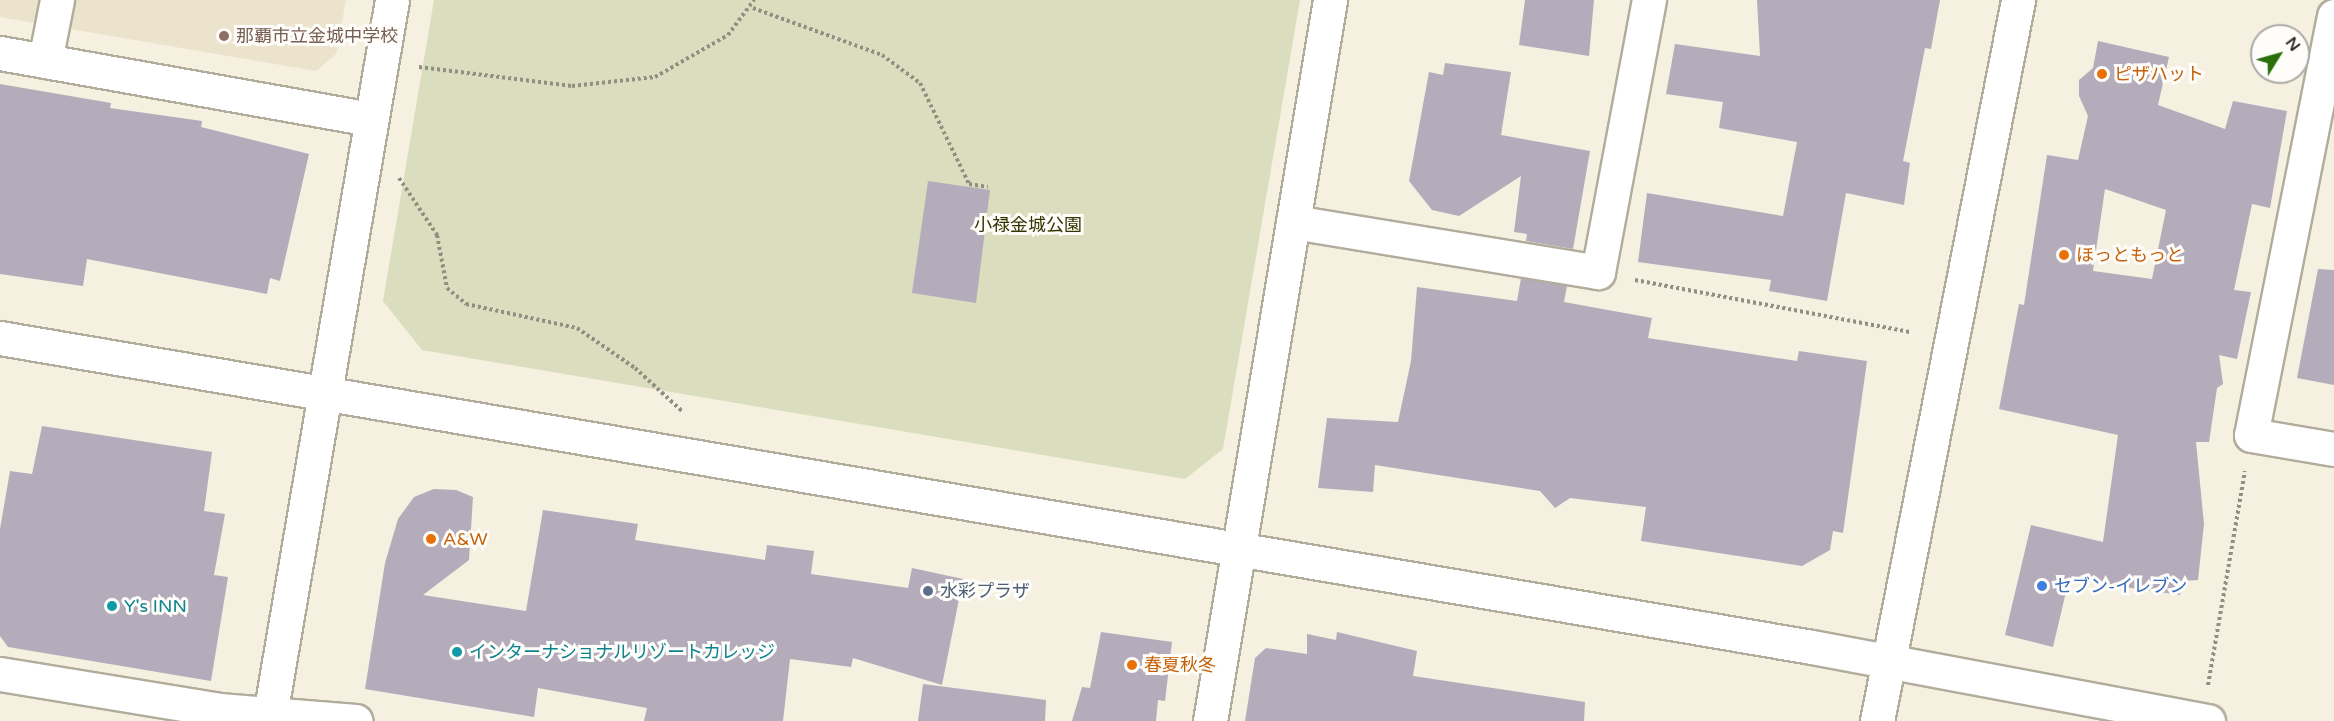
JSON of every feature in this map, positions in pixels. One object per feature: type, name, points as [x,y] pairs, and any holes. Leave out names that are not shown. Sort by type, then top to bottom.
[{"type":"street","points":[[45,61],[57,0]]},
{"type":"street","points":[[270,718],[392,0]]},
{"type":"street","points":[[1210,721],[1330,0]]},
{"type":"street","points":[[1293,222],[1598,272],[1648,0]]},
{"type":"street","points":[[1877,721],[2018,0]]},
{"type":"street","points":[[2334,16],[2251,435],[2334,449]]},
{"type":"street","points":[[0,53],[371,119]]},
{"type":"street","points":[[1,343],[325,395],[1239,550],[1889,662],[2205,721]]},
{"type":"street","points":[[0,674],[270,718],[356,721]]},
{"type":"path","points":[[412,66],[572,86],[655,77],[710,49],[753,8],[754,0]]},
{"type":"path","points":[[753,8],[882,55],[920,82],[969,184],[988,187]]},
{"type":"path","points":[[394,170],[437,235],[447,288],[466,303],[577,328],[635,368],[682,411]]},
{"type":"path","points":[[1598,272],[1911,332]]},
{"type":"path","points":[[2205,721],[2251,435]]},
{"type":"shaded area","name":"那覇市立金城中学校","points":[[0,0],[346,0],[336,54],[316,71],[0,17]]},
{"type":"green space","name":"小禄金城公園","points":[[434,0],[1300,0],[1223,449],[1185,479],[422,350],[383,301]]},
{"type":"building","points":[[1525,0],[1594,0],[1589,56],[1519,45]]},
{"type":"building","points":[[1757,0],[1940,0],[1931,49],[1925,48],[1903,161],[1910,163],[1904,205],[1846,193],[1827,301],[1769,291],[1771,280],[1638,262],[1647,193],[1783,216],[1797,142],[1719,128],[1723,102],[1666,94],[1675,44],[1760,56]]},
{"type":"building","points":[[2098,41],[2169,57],[2158,105],[2225,129],[2233,101],[2287,111],[2270,208],[2252,204],[2234,290],[2251,292],[2237,359],[2219,355],[2223,384],[2217,388],[2209,442],[2196,442],[2204,524],[2198,580],[2183,581],[2180,595],[2069,579],[2053,647],[2005,635],[2031,525],[2103,542],[2118,435],[1999,409],[2019,304],[2024,305],[2047,155],[2078,160],[2088,116],[2079,96],[2079,80],[2093,68]],"holes":[[[2105,189],[2166,210],[2152,279],[2093,271]]]},
{"type":"building","points":[[1445,63],[1511,72],[1501,135],[1590,151],[1573,249],[1526,241],[1527,234],[1514,232],[1521,176],[1459,216],[1432,210],[1409,181],[1429,72],[1443,75]]},
{"type":"building","points":[[0,84],[111,103],[110,108],[202,121],[201,127],[309,154],[280,281],[270,278],[267,294],[87,259],[83,286],[0,274]]},
{"type":"building","points":[[928,181],[990,190],[976,303],[912,293]]},
{"type":"building","points":[[2318,269],[2334,270],[2334,385],[2297,378]]},
{"type":"building","points":[[1521,278],[1567,286],[1564,302],[1652,318],[1648,338],[1797,361],[1799,351],[1867,361],[1843,533],[1833,531],[1830,550],[1802,566],[1641,541],[1646,507],[1570,498],[1555,508],[1540,491],[1375,465],[1373,492],[1318,488],[1327,418],[1398,422],[1411,361],[1417,287],[1517,301]]},
{"type":"building","points":[[42,426],[212,452],[204,511],[225,514],[214,575],[228,577],[211,681],[8,647],[0,636],[0,529],[10,471],[32,474]]},
{"type":"building","points":[[434,489],[456,490],[473,497],[469,560],[423,595],[526,611],[543,510],[638,524],[635,540],[765,560],[767,545],[814,551],[811,574],[908,588],[912,568],[963,579],[942,685],[853,658],[851,667],[790,659],[783,721],[644,721],[647,708],[538,688],[534,717],[365,689],[385,563],[398,519],[414,497]]},
{"type":"building","name":"春夏秋冬","points":[[1101,632],[1172,642],[1165,701],[1158,700],[1156,721],[1072,721],[1082,687],[1090,688]]},
{"type":"building","points":[[1337,632],[1417,651],[1413,676],[1585,702],[1584,721],[1245,721],[1255,658],[1266,648],[1307,654],[1307,634],[1336,640]]},
{"type":"building","points":[[923,684],[1046,700],[1045,721],[918,721]]},
{"type":"place","name":"那覇市立金城中学校","points":[[224,36]]},
{"type":"place","name":"ピザハット","points":[[2102,74]]},
{"type":"place","name":"ほっともっと","points":[[2064,255]]},
{"type":"place","name":"A&W","points":[[431,539]]},
{"type":"place","name":"セブン-イレブン","points":[[2042,586]]},
{"type":"place","name":"水彩プラザ","points":[[928,591]]},
{"type":"place","name":"Y's INN","points":[[112,606]]},
{"type":"place","name":"インターナショナルリゾートカレッジ","points":[[457,652]]},
{"type":"place","name":"春夏秋冬","points":[[1132,665]]}]
